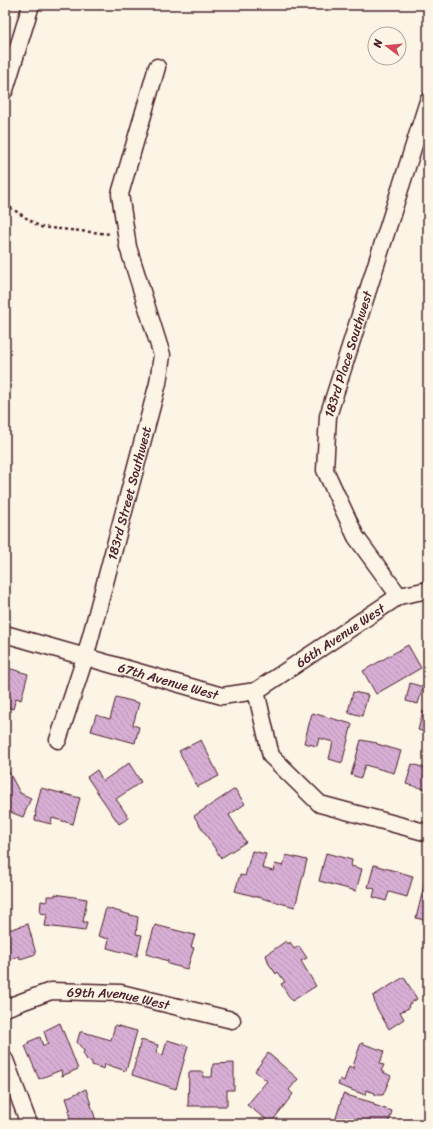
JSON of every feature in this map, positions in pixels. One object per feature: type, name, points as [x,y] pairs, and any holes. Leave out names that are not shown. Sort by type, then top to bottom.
[{"type":"street","points":[[5,90],[31,5]]},
{"type":"street","name":"183rd Street Southwest","points":[[58,740],[85,658],[158,383],[162,355],[127,241],[120,194],[157,67]]},
{"type":"street","name":"183rd Place Southwest","points":[[399,596],[356,537],[325,470],[328,416],[428,100]]},
{"type":"street","name":"66th Avenue West","points":[[256,690],[399,596],[428,590]]},
{"type":"street","name":"67th Avenue West","points":[[5,634],[222,696],[256,690]]},
{"type":"street","points":[[256,690],[271,756],[320,804],[428,833]]},
{"type":"street","name":"69th Avenue West","points":[[5,1008],[51,991],[121,993],[232,1020]]},
{"type":"street","points":[[5,1060],[29,1124]]},
{"type":"path","points":[[5,204],[40,227],[127,241]]},
{"type":"building","points":[[408,645],[421,668],[376,694],[363,671]]},
{"type":"building","points":[[5,667],[28,674],[21,700],[16,698],[13,709],[5,706]]},
{"type":"building","points":[[410,683],[423,687],[418,704],[406,701]]},
{"type":"building","points":[[353,692],[368,695],[362,716],[348,712]]},
{"type":"building","points":[[116,697],[139,703],[133,725],[139,727],[135,743],[91,731],[96,715],[110,719]]},
{"type":"building","points":[[423,711],[428,713],[428,733],[418,730]]},
{"type":"building","points":[[312,713],[352,724],[342,763],[329,759],[333,742],[319,738],[317,746],[304,743]]},
{"type":"building","points":[[201,740],[219,776],[197,787],[179,751]]},
{"type":"building","points":[[361,740],[377,743],[401,751],[394,773],[365,765],[361,778],[351,775]]},
{"type":"building","points":[[129,763],[141,782],[116,799],[129,818],[119,824],[87,777],[97,770],[103,781]]},
{"type":"building","points":[[412,764],[428,769],[428,790],[406,784]]},
{"type":"building","points":[[5,765],[20,793],[31,798],[23,817],[5,810]]},
{"type":"building","points":[[41,788],[80,798],[73,824],[52,818],[51,824],[35,820],[35,813]]},
{"type":"building","points":[[235,789],[245,804],[229,815],[246,842],[221,858],[194,816]]},
{"type":"building","points":[[252,851],[266,854],[262,868],[273,871],[275,864],[283,866],[286,855],[307,860],[295,907],[235,891],[240,875],[245,876]]},
{"type":"building","points":[[326,853],[352,860],[351,866],[362,869],[356,891],[319,881]]},
{"type":"building","points":[[374,865],[413,876],[407,897],[389,892],[386,901],[373,897],[375,889],[368,887]]},
{"type":"building","points":[[428,874],[428,921],[416,918]]},
{"type":"building","points":[[55,894],[87,899],[83,922],[87,922],[85,931],[45,926],[47,914],[40,913],[41,901],[47,902],[47,896],[55,896]]},
{"type":"building","points":[[106,908],[138,917],[136,934],[142,935],[137,956],[107,948],[109,939],[98,936]]},
{"type":"building","points":[[28,924],[36,954],[20,959],[19,956],[5,961],[5,931]]},
{"type":"building","points":[[155,925],[195,935],[191,947],[194,948],[187,969],[168,964],[168,961],[146,954]]},
{"type":"building","points":[[286,941],[288,944],[290,942],[294,949],[299,946],[307,958],[301,961],[316,986],[292,1001],[281,984],[285,982],[278,972],[276,974],[269,964],[266,955]]},
{"type":"building","points":[[404,977],[417,999],[408,1005],[409,1008],[400,1012],[404,1019],[389,1029],[376,1007],[373,996]]},
{"type":"building","points":[[60,1023],[78,1069],[62,1076],[61,1070],[39,1079],[25,1046],[29,1044],[28,1042],[40,1037],[43,1046],[48,1044],[44,1031]]},
{"type":"building","points":[[115,1025],[137,1031],[126,1071],[105,1064],[104,1069],[92,1065],[92,1062],[87,1060],[83,1053],[84,1051],[77,1042],[80,1032],[111,1040]]},
{"type":"building","points":[[141,1040],[158,1045],[156,1053],[163,1055],[167,1040],[188,1046],[176,1089],[132,1075]]},
{"type":"building","points":[[361,1043],[384,1051],[380,1064],[384,1065],[381,1071],[391,1076],[383,1095],[375,1095],[375,1093],[366,1090],[365,1095],[338,1085],[340,1079],[344,1081],[349,1066],[355,1069],[353,1066]]},
{"type":"building","points":[[268,1053],[298,1079],[289,1090],[293,1094],[271,1123],[247,1105],[267,1081],[255,1071]]},
{"type":"building","points":[[234,1063],[234,1090],[227,1090],[227,1106],[188,1106],[189,1072],[203,1072],[203,1077],[212,1077],[213,1064]]},
{"type":"building","points":[[86,1089],[97,1124],[61,1124],[60,1122],[70,1118],[68,1111],[70,1110],[66,1098]]},
{"type":"building","points":[[343,1094],[374,1103],[374,1105],[392,1111],[388,1124],[339,1124],[340,1119],[336,1118]]}]
